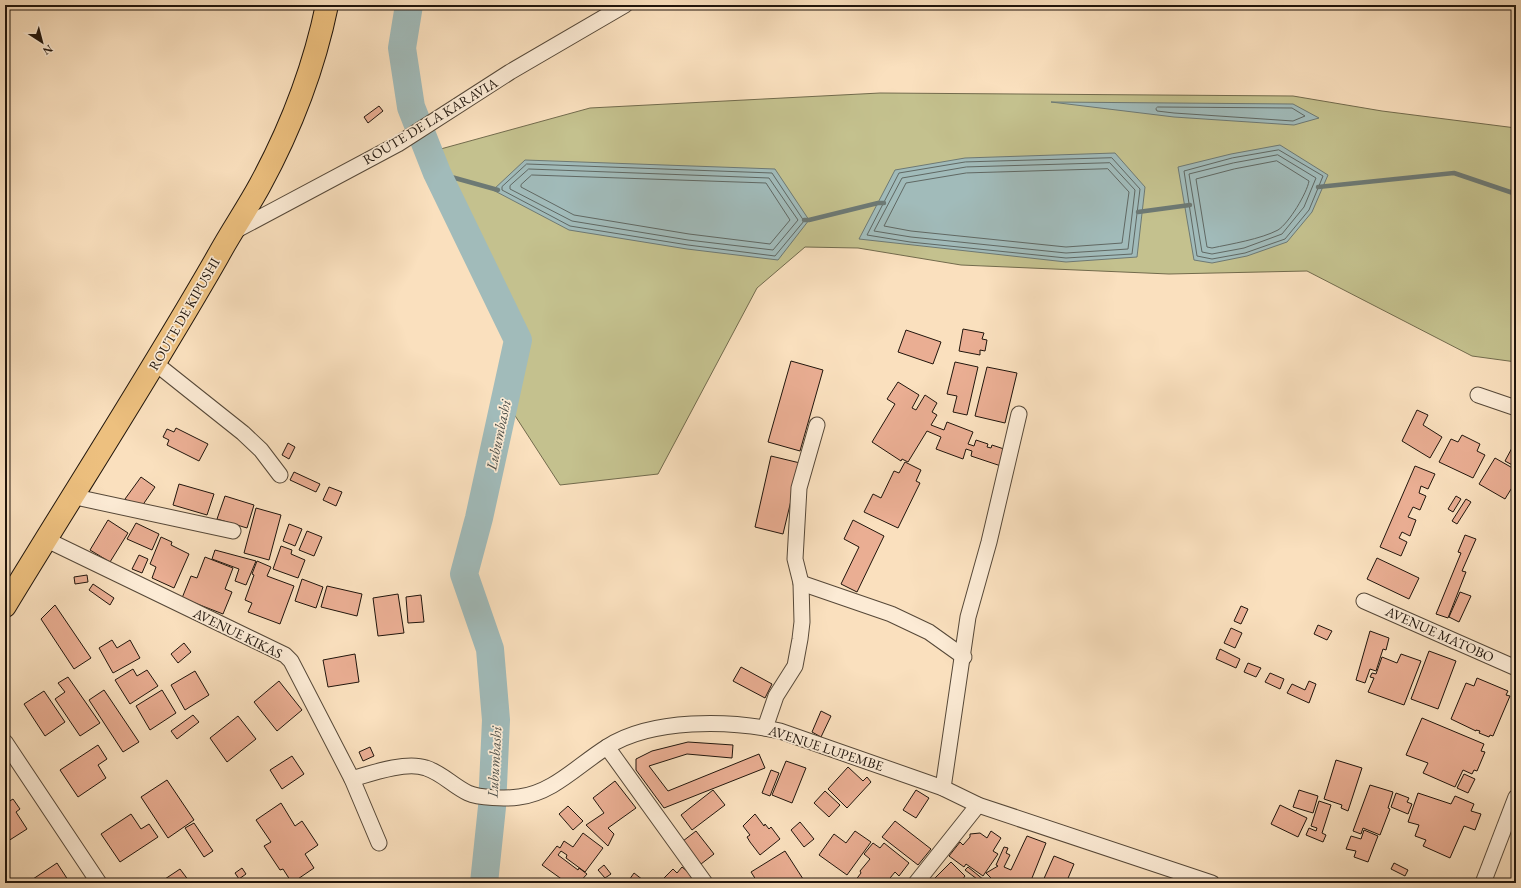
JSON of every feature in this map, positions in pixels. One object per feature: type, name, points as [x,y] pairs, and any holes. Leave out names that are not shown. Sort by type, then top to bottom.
[{"type":"highway","name":"ROUTE DE KIPUSHI","points":[[5,606],[71,496],[155,363],[260,185],[292,118],[312,66],[327,5]]},
{"type":"street","name":"ROUTE DE LA KARAVIA","points":[[232,233],[398,144],[510,72],[625,5]]},
{"type":"street","points":[[155,363],[243,433],[260,450],[280,475]]},
{"type":"street","points":[[1478,395],[1516,408]]},
{"type":"street","points":[[943,788],[964,657],[968,617],[989,542],[1019,414]]},
{"type":"street","points":[[765,728],[776,696],[789,676],[798,652],[802,622],[801,583],[795,560],[799,488],[817,425]]},
{"type":"street","points":[[71,496],[233,531]]},
{"type":"street","name":"AVENUE KIKAS","points":[[45,539],[285,655],[298,670],[352,779],[379,843]]},
{"type":"street","points":[[801,583],[891,614],[929,632],[964,657]]},
{"type":"street","name":"AVENUE MATOBO","points":[[1364,601],[1516,668]]},
{"type":"street","name":"AVENUE LUPEMBE","points":[[352,779],[377,772],[417,766],[440,774],[468,793],[476,796],[509,798],[532,795],[543,791],[607,747],[626,736],[650,730],[723,722],[780,731],[943,788],[978,805],[1212,883]]},
{"type":"street","points":[[5,742],[99,883]]},
{"type":"street","points":[[607,747],[705,883]]},
{"type":"street","points":[[1483,883],[1516,797]]},
{"type":"street","points":[[916,883],[978,805]]},
{"type":"shaded area","points":[[880,93],[1293,96],[1382,111],[1516,128],[1516,362],[1472,356],[1307,271],[1169,274],[961,265],[858,248],[805,247],[757,288],[658,474],[560,485],[512,411],[523,342],[469,239],[437,150],[590,108]]},
{"type":"water","points":[[1051,102],[1293,104],[1319,118],[1294,125],[1174,117]]},
{"type":"water","points":[[1280,145],[1328,175],[1312,212],[1287,242],[1247,256],[1212,263],[1194,260],[1178,167],[1231,154]]},
{"type":"water","points":[[1115,153],[1145,187],[1137,257],[1066,262],[859,239],[895,170],[965,158]]},
{"type":"water","points":[[525,160],[775,169],[809,220],[778,260],[687,249],[569,230],[493,190]]},
{"type":"building","points":[[379,106],[383,111],[368,123],[364,117]]},
{"type":"building","points":[[963,329],[984,333],[982,339],[987,340],[985,351],[980,350],[980,355],[959,351]]},
{"type":"building","points":[[906,330],[941,342],[933,364],[898,352]]},
{"type":"building","points":[[791,361],[823,370],[800,451],[768,442]]},
{"type":"building","points":[[955,362],[978,367],[967,415],[953,412],[957,396],[947,394]]},
{"type":"building","points":[[987,367],[1017,373],[1005,423],[975,416]]},
{"type":"building","points":[[898,382],[919,395],[912,408],[916,410],[925,395],[937,403],[932,412],[937,415],[931,425],[944,430],[947,422],[973,432],[968,444],[974,446],[976,440],[988,444],[987,447],[991,448],[992,445],[1007,450],[1001,466],[971,456],[972,451],[966,449],[963,459],[936,449],[941,437],[927,431],[908,462],[902,459],[901,461],[872,442],[895,404],[887,399]]},
{"type":"building","points":[[1417,410],[1428,415],[1423,425],[1442,437],[1430,458],[1402,441]]},
{"type":"building","points":[[176,428],[208,444],[199,461],[167,445],[169,440],[163,437],[167,429],[174,432]]},
{"type":"building","points":[[1462,435],[1480,444],[1477,451],[1485,455],[1473,478],[1439,462],[1451,439],[1458,442]]},
{"type":"building","points":[[288,443],[295,447],[289,459],[282,455]]},
{"type":"building","points":[[1513,446],[1516,448],[1516,467],[1505,461]]},
{"type":"building","points":[[771,456],[800,463],[783,534],[755,527]]},
{"type":"building","points":[[1495,458],[1516,470],[1516,481],[1505,499],[1479,484]]},
{"type":"building","points":[[905,462],[921,470],[916,481],[920,483],[898,528],[864,512],[873,494],[881,498],[894,471],[899,473]]},
{"type":"building","points":[[1415,466],[1435,474],[1428,489],[1421,486],[1419,493],[1426,496],[1420,510],[1413,507],[1408,517],[1416,520],[1410,536],[1402,532],[1399,538],[1407,542],[1401,556],[1380,547]]},
{"type":"building","points":[[294,472],[320,484],[316,492],[290,480]]},
{"type":"building","points":[[141,477],[155,487],[140,509],[125,499]]},
{"type":"building","points":[[179,484],[214,494],[207,515],[173,505]]},
{"type":"building","points":[[329,487],[342,492],[336,506],[323,500]]},
{"type":"building","points":[[225,496],[254,505],[247,528],[217,519]]},
{"type":"building","points":[[1456,496],[1461,499],[1453,512],[1448,509]]},
{"type":"building","points":[[1466,499],[1471,502],[1457,524],[1452,521]]},
{"type":"building","points":[[256,508],[281,515],[269,560],[244,553]]},
{"type":"building","points":[[108,520],[128,533],[110,562],[90,550]]},
{"type":"building","points":[[853,520],[884,536],[857,592],[841,584],[859,547],[844,539]]},
{"type":"building","points":[[136,523],[159,534],[152,550],[127,539]]},
{"type":"building","points":[[289,524],[302,529],[295,546],[283,541]]},
{"type":"building","points":[[307,531],[322,537],[314,556],[299,550]]},
{"type":"building","points":[[1465,535],[1476,539],[1462,571],[1466,572],[1448,618],[1436,614],[1461,553],[1458,552]]},
{"type":"building","points":[[161,537],[172,542],[171,545],[189,554],[174,588],[152,578],[156,567],[150,564]]},
{"type":"building","points":[[281,546],[292,550],[291,554],[305,560],[298,578],[273,569]]},
{"type":"building","points":[[215,550],[256,561],[246,585],[235,581],[239,569],[212,559]]},
{"type":"building","points":[[139,555],[148,559],[142,573],[132,569]]},
{"type":"building","points":[[205,557],[233,568],[225,589],[232,592],[223,614],[182,598],[191,576],[197,578]]},
{"type":"building","points":[[1377,558],[1419,578],[1409,599],[1367,579]]},
{"type":"building","points":[[257,561],[271,567],[267,576],[294,586],[280,624],[248,612],[252,603],[245,600],[254,575],[252,574]]},
{"type":"building","points":[[87,575],[88,582],[75,584],[74,577]]},
{"type":"building","points":[[302,579],[323,587],[316,608],[295,601]]},
{"type":"building","points":[[93,584],[114,598],[110,605],[89,590]]},
{"type":"building","points":[[327,586],[362,594],[357,616],[321,607]]},
{"type":"building","points":[[1460,592],[1471,596],[1459,622],[1449,617]]},
{"type":"building","points":[[398,594],[404,633],[378,636],[373,598]]},
{"type":"building","points":[[421,595],[424,622],[408,623],[406,597]]},
{"type":"building","points":[[55,605],[91,658],[74,669],[41,619]]},
{"type":"building","points":[[1241,606],[1248,609],[1241,624],[1234,621]]},
{"type":"building","points":[[1318,625],[1332,631],[1327,640],[1314,634]]},
{"type":"building","points":[[1231,628],[1242,633],[1235,648],[1224,643]]},
{"type":"building","points":[[1370,631],[1389,638],[1386,650],[1383,649],[1376,671],[1370,669],[1365,683],[1356,680]]},
{"type":"building","points":[[112,640],[117,648],[130,640],[140,658],[113,673],[99,648]]},
{"type":"building","points":[[184,643],[191,652],[178,663],[171,654]]},
{"type":"building","points":[[1220,649],[1240,659],[1236,668],[1216,659]]},
{"type":"building","points":[[1429,651],[1456,661],[1438,709],[1411,699]]},
{"type":"building","points":[[355,654],[359,682],[328,687],[323,660]]},
{"type":"building","points":[[1401,654],[1421,661],[1404,705],[1368,692],[1374,678],[1370,677],[1372,673],[1376,674],[1382,657],[1397,663]]},
{"type":"building","points":[[1248,663],[1261,668],[1256,677],[1244,672]]},
{"type":"building","points":[[741,667],[772,684],[765,698],[733,681]]},
{"type":"building","points":[[133,669],[137,676],[147,670],[158,686],[130,704],[115,680]]},
{"type":"building","points":[[195,671],[209,695],[185,710],[171,685]]},
{"type":"building","points":[[1270,673],[1284,679],[1280,689],[1265,682]]},
{"type":"building","points":[[68,677],[100,723],[80,736],[55,699],[65,692],[58,683]]},
{"type":"building","points":[[1477,678],[1508,691],[1506,695],[1510,696],[1493,736],[1490,735],[1489,737],[1479,733],[1480,731],[1476,731],[1451,719],[1466,683],[1474,686]]},
{"type":"building","points":[[279,681],[302,710],[277,731],[254,702]]},
{"type":"building","points":[[1309,681],[1316,684],[1309,703],[1287,693],[1292,684],[1305,690]]},
{"type":"building","points":[[104,690],[139,742],[123,752],[89,700]]},
{"type":"building","points":[[162,690],[176,713],[150,730],[136,706]]},
{"type":"building","points":[[44,691],[65,722],[45,736],[24,704]]},
{"type":"building","points":[[821,711],[831,716],[821,737],[812,732]]},
{"type":"building","points":[[193,715],[199,722],[177,739],[171,731]]},
{"type":"building","points":[[238,716],[256,739],[227,762],[210,738]]},
{"type":"building","points":[[1422,718],[1484,744],[1481,751],[1485,752],[1477,771],[1474,770],[1472,774],[1463,770],[1455,787],[1423,773],[1428,763],[1406,755]]},
{"type":"building","points":[[688,742],[733,745],[732,758],[687,754],[649,766],[668,791],[759,754],[765,768],[664,808],[636,770],[636,759],[652,751]]},
{"type":"building","points":[[98,745],[107,759],[98,765],[106,778],[78,797],[60,770]]},
{"type":"building","points":[[370,747],[374,756],[363,761],[359,752]]},
{"type":"building","points":[[292,756],[304,774],[282,789],[270,770]]},
{"type":"building","points":[[1336,760],[1362,768],[1348,811],[1341,808],[1342,805],[1324,799]]},
{"type":"building","points":[[786,761],[806,768],[792,803],[772,795]]},
{"type":"building","points":[[848,767],[863,781],[867,777],[871,782],[847,808],[828,789]]},
{"type":"building","points":[[771,770],[779,773],[770,796],[762,793]]},
{"type":"building","points":[[1464,774],[1475,779],[1468,793],[1457,788]]},
{"type":"building","points":[[167,780],[194,820],[168,838],[141,797]]},
{"type":"building","points":[[615,781],[636,808],[608,828],[614,834],[608,846],[586,825],[604,813],[593,798]]},
{"type":"building","points":[[1370,785],[1393,792],[1388,808],[1390,809],[1380,835],[1363,828],[1361,834],[1353,831]]},
{"type":"building","points":[[713,790],[725,805],[692,830],[681,815]]},
{"type":"building","points":[[916,790],[929,798],[916,818],[903,810]]},
{"type":"building","points":[[1299,790],[1318,796],[1313,813],[1293,807]]},
{"type":"building","points":[[825,791],[840,805],[829,817],[814,803]]},
{"type":"building","points":[[1396,793],[1409,798],[1407,802],[1412,804],[1408,814],[1391,807]]},
{"type":"building","points":[[1418,793],[1451,804],[1455,796],[1474,804],[1471,811],[1481,814],[1475,830],[1464,826],[1450,858],[1423,846],[1426,840],[1415,836],[1419,825],[1408,822]]},
{"type":"building","points":[[13,799],[20,809],[16,812],[27,829],[5,843],[5,804]]},
{"type":"building","points":[[1319,801],[1331,805],[1322,833],[1326,835],[1323,842],[1306,835],[1309,828],[1316,831],[1317,828],[1311,826]]},
{"type":"building","points":[[281,803],[295,826],[302,821],[318,845],[305,854],[314,868],[292,883],[283,869],[280,870],[264,846],[271,842],[256,820]]},
{"type":"building","points":[[1280,805],[1307,818],[1298,837],[1271,824]]},
{"type":"building","points":[[568,806],[583,821],[573,830],[559,814]]},
{"type":"building","points":[[131,814],[141,829],[149,824],[158,837],[120,862],[101,834]]},
{"type":"building","points":[[755,814],[764,826],[765,824],[769,829],[771,827],[780,839],[760,855],[747,837],[750,835],[743,826]]},
{"type":"building","points":[[895,821],[931,849],[918,865],[882,837]]},
{"type":"building","points":[[800,822],[814,839],[804,847],[791,830]]},
{"type":"building","points":[[194,823],[213,851],[204,857],[185,828]]},
{"type":"building","points":[[1364,830],[1378,836],[1368,862],[1354,857],[1356,851],[1346,849],[1351,836],[1361,839]]},
{"type":"building","points":[[696,831],[714,854],[701,864],[683,841]]},
{"type":"building","points":[[855,831],[871,842],[847,875],[819,855],[834,834],[846,843]]},
{"type":"building","points":[[991,831],[1001,838],[993,851],[998,854],[983,876],[966,864],[964,867],[949,856],[960,842],[963,845],[970,837],[970,834],[980,833],[987,838]]},
{"type":"building","points":[[583,833],[603,848],[585,872],[566,858],[567,855],[561,851],[558,855],[578,870],[579,868],[587,874],[579,883],[567,883],[542,865],[557,846],[560,848],[564,841],[573,847]]},
{"type":"building","points":[[1027,836],[1046,843],[1030,883],[1021,883],[1011,879],[1018,883],[989,883],[988,881],[992,879],[986,873],[998,866],[996,865],[1004,847],[1008,848],[1006,853],[1010,855],[1004,867],[1011,870]]},
{"type":"building","points":[[873,843],[880,848],[884,843],[909,863],[899,876],[895,872],[886,883],[857,883],[855,881],[861,873],[860,871],[870,859],[864,854]]},
{"type":"building","points":[[785,851],[805,882],[758,883],[751,872]]},
{"type":"building","points":[[1054,856],[1074,864],[1066,883],[1042,883]]},
{"type":"building","points":[[951,862],[965,876],[960,883],[930,883]]},
{"type":"building","points":[[57,863],[70,883],[27,883]]},
{"type":"building","points":[[1394,863],[1408,870],[1405,876],[1391,869]]},
{"type":"building","points":[[604,865],[611,874],[605,878],[598,870]]},
{"type":"building","points":[[682,867],[694,877],[689,883],[659,883],[673,869],[677,873]]},
{"type":"building","points":[[968,867],[984,880],[985,878],[988,883],[971,883],[977,879],[965,870]]},
{"type":"building","points":[[242,868],[246,874],[239,879],[235,873]]},
{"type":"building","points":[[180,869],[189,881],[159,883]]},
{"type":"building","points":[[634,873],[643,880],[640,883],[627,883]]},
{"type":"waterway","name":"Lubumbashi","points":[[409,5],[402,48],[411,107],[437,173],[518,340],[479,518],[464,574],[490,649],[496,720],[492,807],[484,883]]},
{"type":"waterway","points":[[437,173],[498,190]]},
{"type":"waterway","points":[[1318,187],[1454,173],[1516,194]]},
{"type":"waterway","points":[[804,220],[878,203],[884,203]]},
{"type":"waterway","points":[[1138,212],[1190,205]]}]
